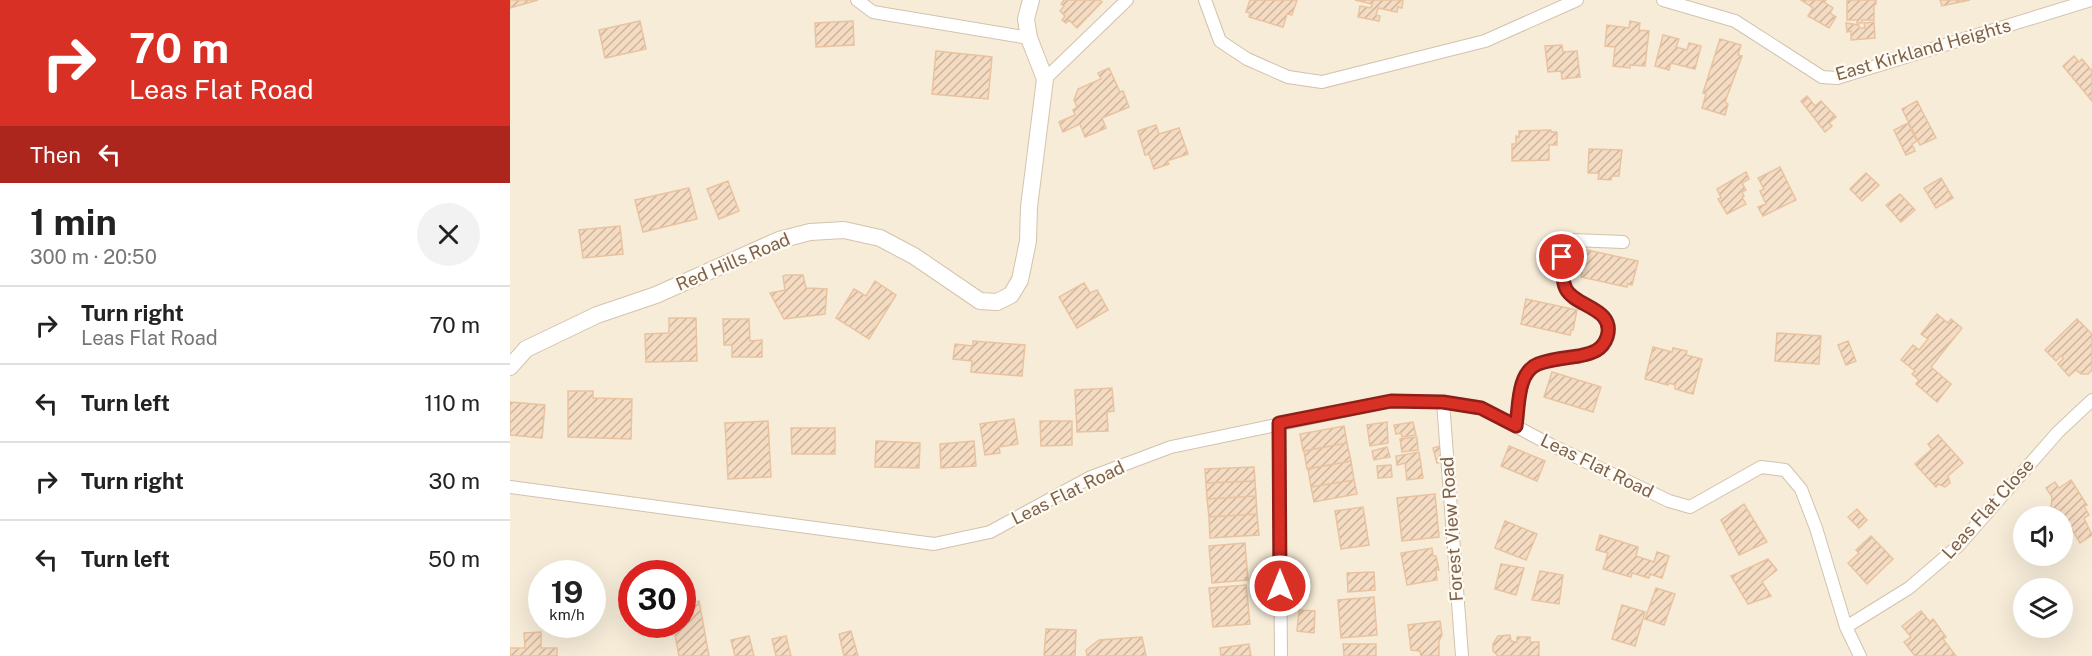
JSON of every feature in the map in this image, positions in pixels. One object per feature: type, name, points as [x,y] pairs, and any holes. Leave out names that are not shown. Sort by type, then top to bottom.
[{"type":"main road","points":[[1031,0],[1026,19],[1029,38],[1046,79]]},
{"type":"main road","name":"Red Hills Road","points":[[510,367],[526,349],[597,315],[657,295],[779,240],[810,232],[844,230],[880,238],[914,256],[980,301],[997,302],[1011,295],[1020,280],[1028,241],[1029,207],[1046,79]]},
{"type":"street","points":[[857,0],[873,12],[1029,38]]},
{"type":"street","points":[[1046,79],[1127,0]]},
{"type":"street","points":[[1205,0],[1220,41],[1247,59],[1288,77],[1322,82],[1485,40],[1577,0]]},
{"type":"street","name":"East Kirkland Heights","points":[[1663,0],[1735,21],[1822,77],[1837,78],[2091,0]]},
{"type":"street","points":[[1516,426],[1522,384],[1527,372],[1536,364],[1597,352],[1605,342],[1609,331],[1607,321],[1603,316],[1567,291],[1564,283],[1562,257],[1566,246],[1572,240],[1623,242]]},
{"type":"street","name":"Leas Flat Close","points":[[1846,627],[1909,588],[1958,546],[2058,432],[2092,400]]},
{"type":"street","name":"Leas Flat Road","points":[[510,488],[934,544],[990,532],[1091,477],[1171,447],[1391,401],[1443,402],[1481,408],[1551,445],[1669,501],[1690,507],[1761,467],[1785,470],[1801,489],[1816,528],[1846,627],[1860,656]]},
{"type":"street","name":"Forest View Road","points":[[1443,402],[1462,656]]},
{"type":"street","points":[[1279,423],[1281,656]]},
{"type":"shaded area","points":[[510,0],[2092,0],[2092,656],[510,656]]},
{"type":"building","points":[[510,0],[538,0],[510,8]]},
{"type":"building","points":[[1064,0],[1100,0],[1102,2],[1077,28],[1069,20],[1066,23],[1062,20],[1065,16],[1060,11],[1064,6],[1061,4]]},
{"type":"building","points":[[1250,0],[1297,0],[1292,15],[1287,14],[1283,27],[1249,17],[1250,13],[1246,12]]},
{"type":"building","points":[[1355,0],[1403,0],[1402,8],[1398,7],[1397,12],[1378,8],[1376,15],[1380,16],[1379,21],[1358,17],[1360,6],[1371,8],[1372,4]]},
{"type":"building","points":[[1801,0],[1826,0],[1824,2],[1833,8],[1830,13],[1836,17],[1829,28],[1808,16],[1813,8]]},
{"type":"building","points":[[1847,0],[1876,0],[1874,20],[1862,20],[1862,23],[1857,23],[1857,20],[1847,20]]},
{"type":"building","points":[[1940,0],[1970,0],[1942,6]]},
{"type":"building","points":[[640,21],[646,49],[605,58],[599,30]]},
{"type":"building","points":[[853,21],[854,45],[816,47],[815,23]]},
{"type":"building","points":[[1630,21],[1640,23],[1639,30],[1649,31],[1645,66],[1630,65],[1630,68],[1613,66],[1615,47],[1605,46],[1607,25],[1629,28]]},
{"type":"building","points":[[1874,22],[1875,38],[1851,40],[1851,31],[1847,32],[1846,23],[1865,28],[1864,23]]},
{"type":"building","points":[[1663,35],[1679,39],[1676,47],[1687,50],[1689,43],[1701,46],[1695,69],[1671,63],[1669,70],[1655,66]]},
{"type":"building","points":[[1720,39],[1741,45],[1738,55],[1742,56],[1725,102],[1728,104],[1725,115],[1702,108],[1706,94],[1703,93]]},
{"type":"building","points":[[1562,45],[1563,52],[1577,51],[1580,77],[1562,79],[1561,71],[1548,72],[1545,46]]},
{"type":"building","points":[[936,51],[992,57],[988,99],[932,94]]},
{"type":"building","points":[[2074,56],[2079,62],[2082,59],[2092,71],[2092,101],[2063,66]]},
{"type":"building","points":[[1109,68],[1120,92],[1123,91],[1129,107],[1102,118],[1106,128],[1085,137],[1080,124],[1063,132],[1059,122],[1075,115],[1073,110],[1077,107],[1074,100],[1078,89],[1101,79],[1098,73]]},
{"type":"building","points":[[1807,96],[1815,106],[1821,101],[1836,117],[1829,123],[1832,126],[1825,132],[1801,101]]},
{"type":"building","points":[[1917,101],[1936,138],[1920,145],[1902,109]]},
{"type":"building","points":[[1908,123],[1917,141],[1912,144],[1915,151],[1906,155],[1894,130]]},
{"type":"building","points":[[1156,125],[1159,134],[1179,128],[1188,154],[1167,161],[1169,164],[1154,169],[1149,154],[1145,155],[1138,131]]},
{"type":"building","points":[[1551,130],[1551,132],[1557,132],[1557,145],[1549,145],[1549,160],[1512,161],[1512,144],[1516,144],[1519,131]]},
{"type":"building","points":[[1589,149],[1622,150],[1619,176],[1612,176],[1611,180],[1598,179],[1599,173],[1588,173]]},
{"type":"building","points":[[1780,167],[1796,200],[1763,216],[1758,207],[1766,204],[1760,191],[1764,189],[1758,178]]},
{"type":"building","points":[[1746,172],[1749,179],[1742,183],[1746,190],[1742,192],[1744,196],[1742,197],[1746,204],[1727,214],[1718,199],[1721,198],[1717,189]]},
{"type":"building","points":[[1866,173],[1879,185],[1862,201],[1850,189]]},
{"type":"building","points":[[1941,178],[1953,198],[1936,208],[1924,188]]},
{"type":"building","points":[[728,181],[739,211],[719,219],[707,189]]},
{"type":"building","points":[[689,188],[697,219],[643,232],[635,200]]},
{"type":"building","points":[[1900,194],[1915,210],[1901,222],[1886,205]]},
{"type":"building","points":[[620,226],[623,254],[583,258],[579,230]]},
{"type":"building","points":[[1587,250],[1638,261],[1632,285],[1628,284],[1627,287],[1581,277]]},
{"type":"building","points":[[803,275],[806,288],[827,289],[825,314],[784,319],[770,293],[785,290],[783,276]]},
{"type":"building","points":[[875,281],[896,295],[869,339],[836,318],[854,289],[866,296]]},
{"type":"building","points":[[1084,283],[1090,293],[1097,290],[1108,310],[1077,328],[1059,297]]},
{"type":"building","points":[[1526,299],[1577,310],[1570,335],[1521,324]]},
{"type":"building","points":[[1937,314],[1948,323],[1951,319],[1962,328],[1931,367],[1951,384],[1937,402],[1916,384],[1919,380],[1912,374],[1915,371],[1901,360],[1913,345],[1919,350],[1928,339],[1921,334]]},
{"type":"building","points":[[669,318],[696,318],[697,361],[646,362],[645,334],[669,333]]},
{"type":"building","points":[[723,319],[749,319],[750,341],[762,340],[762,357],[732,357],[732,345],[724,345]]},
{"type":"building","points":[[2077,319],[2092,334],[2092,370],[2088,374],[2081,374],[2076,370],[2069,376],[2058,364],[2063,359],[2062,355],[2056,361],[2045,350]]},
{"type":"building","points":[[1777,333],[1821,336],[1819,364],[1775,361]]},
{"type":"building","points":[[973,341],[1025,345],[1022,376],[971,372],[972,361],[953,359],[955,344],[973,346]]},
{"type":"building","points":[[1848,341],[1856,361],[1846,365],[1838,345]]},
{"type":"building","points":[[1653,347],[1672,352],[1673,348],[1687,351],[1686,355],[1702,359],[1693,394],[1675,389],[1675,385],[1669,383],[1668,385],[1645,379]]},
{"type":"building","points":[[1552,372],[1601,387],[1593,412],[1544,397]]},
{"type":"building","points":[[1112,388],[1114,411],[1107,412],[1108,431],[1077,432],[1075,390]]},
{"type":"building","points":[[568,391],[593,391],[593,398],[632,399],[631,439],[568,437]]},
{"type":"building","points":[[510,402],[545,405],[542,438],[510,435]]},
{"type":"building","points":[[1014,419],[1018,444],[999,447],[1000,453],[985,455],[980,424]]},
{"type":"building","points":[[768,421],[771,477],[728,479],[725,423]]},
{"type":"building","points":[[1040,421],[1072,421],[1072,445],[1041,446]]},
{"type":"building","points":[[1387,422],[1388,443],[1370,446],[1367,425]]},
{"type":"building","points":[[1413,422],[1416,435],[1402,437],[1401,433],[1396,434],[1394,425]]},
{"type":"building","points":[[1344,426],[1347,443],[1303,451],[1300,434]]},
{"type":"building","points":[[791,428],[835,428],[835,454],[792,454]]},
{"type":"building","points":[[1938,435],[1963,463],[1948,476],[1950,483],[1945,487],[1938,484],[1936,487],[1915,464],[1932,449],[1928,444]]},
{"type":"building","points":[[1417,437],[1418,450],[1402,452],[1400,439]]},
{"type":"building","points":[[876,441],[920,443],[919,468],[875,467]]},
{"type":"building","points":[[974,441],[976,466],[941,468],[940,444]]},
{"type":"building","points":[[1347,443],[1351,461],[1307,469],[1304,451]]},
{"type":"building","points":[[1440,446],[1444,461],[1437,463],[1433,448]]},
{"type":"building","points":[[1509,446],[1545,461],[1537,481],[1501,466]]},
{"type":"building","points":[[1387,447],[1390,457],[1374,460],[1372,451]]},
{"type":"building","points":[[1419,452],[1423,478],[1407,480],[1405,463],[1397,465],[1396,456]]},
{"type":"building","points":[[1351,461],[1354,480],[1311,487],[1308,469]]},
{"type":"building","points":[[1391,465],[1392,477],[1378,478],[1377,466]]},
{"type":"building","points":[[1254,467],[1255,481],[1206,483],[1205,469]]},
{"type":"building","points":[[1354,480],[1357,494],[1314,502],[1311,487]]},
{"type":"building","points":[[2071,480],[2087,505],[2084,506],[2089,515],[2084,518],[2092,535],[2080,543],[2073,531],[2073,506],[2051,506],[2052,497],[2046,488],[2055,482],[2059,488]]},
{"type":"building","points":[[1255,481],[1256,496],[1207,499],[1206,483]]},
{"type":"building","points":[[1435,494],[1439,537],[1402,541],[1397,498]]},
{"type":"building","points":[[1256,496],[1257,514],[1209,517],[1207,499]]},
{"type":"building","points":[[1744,504],[1767,542],[1739,555],[1721,520]]},
{"type":"building","points":[[1363,507],[1369,545],[1341,549],[1335,511]]},
{"type":"building","points":[[1857,509],[1867,520],[1859,528],[1848,517]]},
{"type":"building","points":[[1257,514],[1259,535],[1210,538],[1209,517]]},
{"type":"building","points":[[1505,521],[1537,534],[1526,560],[1495,548]]},
{"type":"building","points":[[1600,535],[1638,547],[1636,556],[1654,562],[1657,552],[1669,556],[1662,578],[1650,574],[1649,578],[1632,573],[1631,577],[1603,569],[1608,553],[1596,550]]},
{"type":"building","points":[[1871,536],[1893,559],[1867,584],[1848,563],[1859,553],[1856,550]]},
{"type":"building","points":[[1245,543],[1248,580],[1212,583],[1209,546]]},
{"type":"building","points":[[1432,548],[1439,570],[1436,570],[1437,580],[1407,585],[1401,553]]},
{"type":"building","points":[[1768,559],[1777,570],[1762,582],[1771,596],[1748,604],[1731,576]]},
{"type":"building","points":[[1501,564],[1524,568],[1516,595],[1495,589]]},
{"type":"building","points":[[1540,571],[1563,575],[1559,604],[1532,600]]},
{"type":"building","points":[[1374,572],[1375,590],[1348,592],[1347,573]]},
{"type":"building","points":[[1266,584],[1274,584],[1275,599],[1267,599]]},
{"type":"building","points":[[1246,585],[1250,624],[1213,627],[1209,588]]},
{"type":"building","points":[[1656,588],[1675,594],[1664,625],[1645,619]]},
{"type":"building","points":[[1374,597],[1377,635],[1341,638],[1338,600]]},
{"type":"building","points":[[699,601],[709,656],[679,656],[676,638],[696,638],[696,602]]},
{"type":"building","points":[[1622,605],[1645,612],[1635,646],[1612,639]]},
{"type":"building","points":[[1299,610],[1315,611],[1314,633],[1297,631]]},
{"type":"building","points":[[1921,611],[1930,622],[1933,619],[1946,637],[1943,639],[1956,656],[1915,656],[1904,642],[1911,637],[1902,626]]},
{"type":"building","points":[[1440,621],[1442,635],[1439,641],[1439,656],[1421,656],[1420,651],[1411,650],[1408,625]]},
{"type":"building","points":[[1046,629],[1076,630],[1075,656],[1044,656]]},
{"type":"building","points":[[851,631],[858,656],[844,656],[839,634]]},
{"type":"building","points":[[524,633],[528,633],[528,638],[541,638],[541,648],[557,648],[557,656],[510,656],[510,648],[525,648]]},
{"type":"building","points":[[1510,635],[1511,641],[1517,642],[1517,637],[1530,637],[1530,642],[1539,642],[1539,656],[1498,656],[1493,651],[1493,644],[1498,636]]},
{"type":"building","points":[[749,636],[754,656],[735,656],[731,640]]},
{"type":"building","points":[[786,636],[791,656],[776,656],[772,639]]},
{"type":"building","points":[[1142,637],[1146,656],[1087,656],[1086,650],[1099,640]]},
{"type":"building","points":[[1249,644],[1251,656],[1221,656],[1220,648]]},
{"type":"building","points":[[1343,644],[1376,644],[1376,656],[1344,656]]},
{"type":"route","points":[[1280,586],[1279,423],[1391,401],[1443,402],[1481,408],[1516,426],[1522,384],[1527,372],[1536,364],[1597,352],[1605,342],[1609,331],[1607,321],[1603,316],[1567,291],[1564,283],[1562,257]]}]
